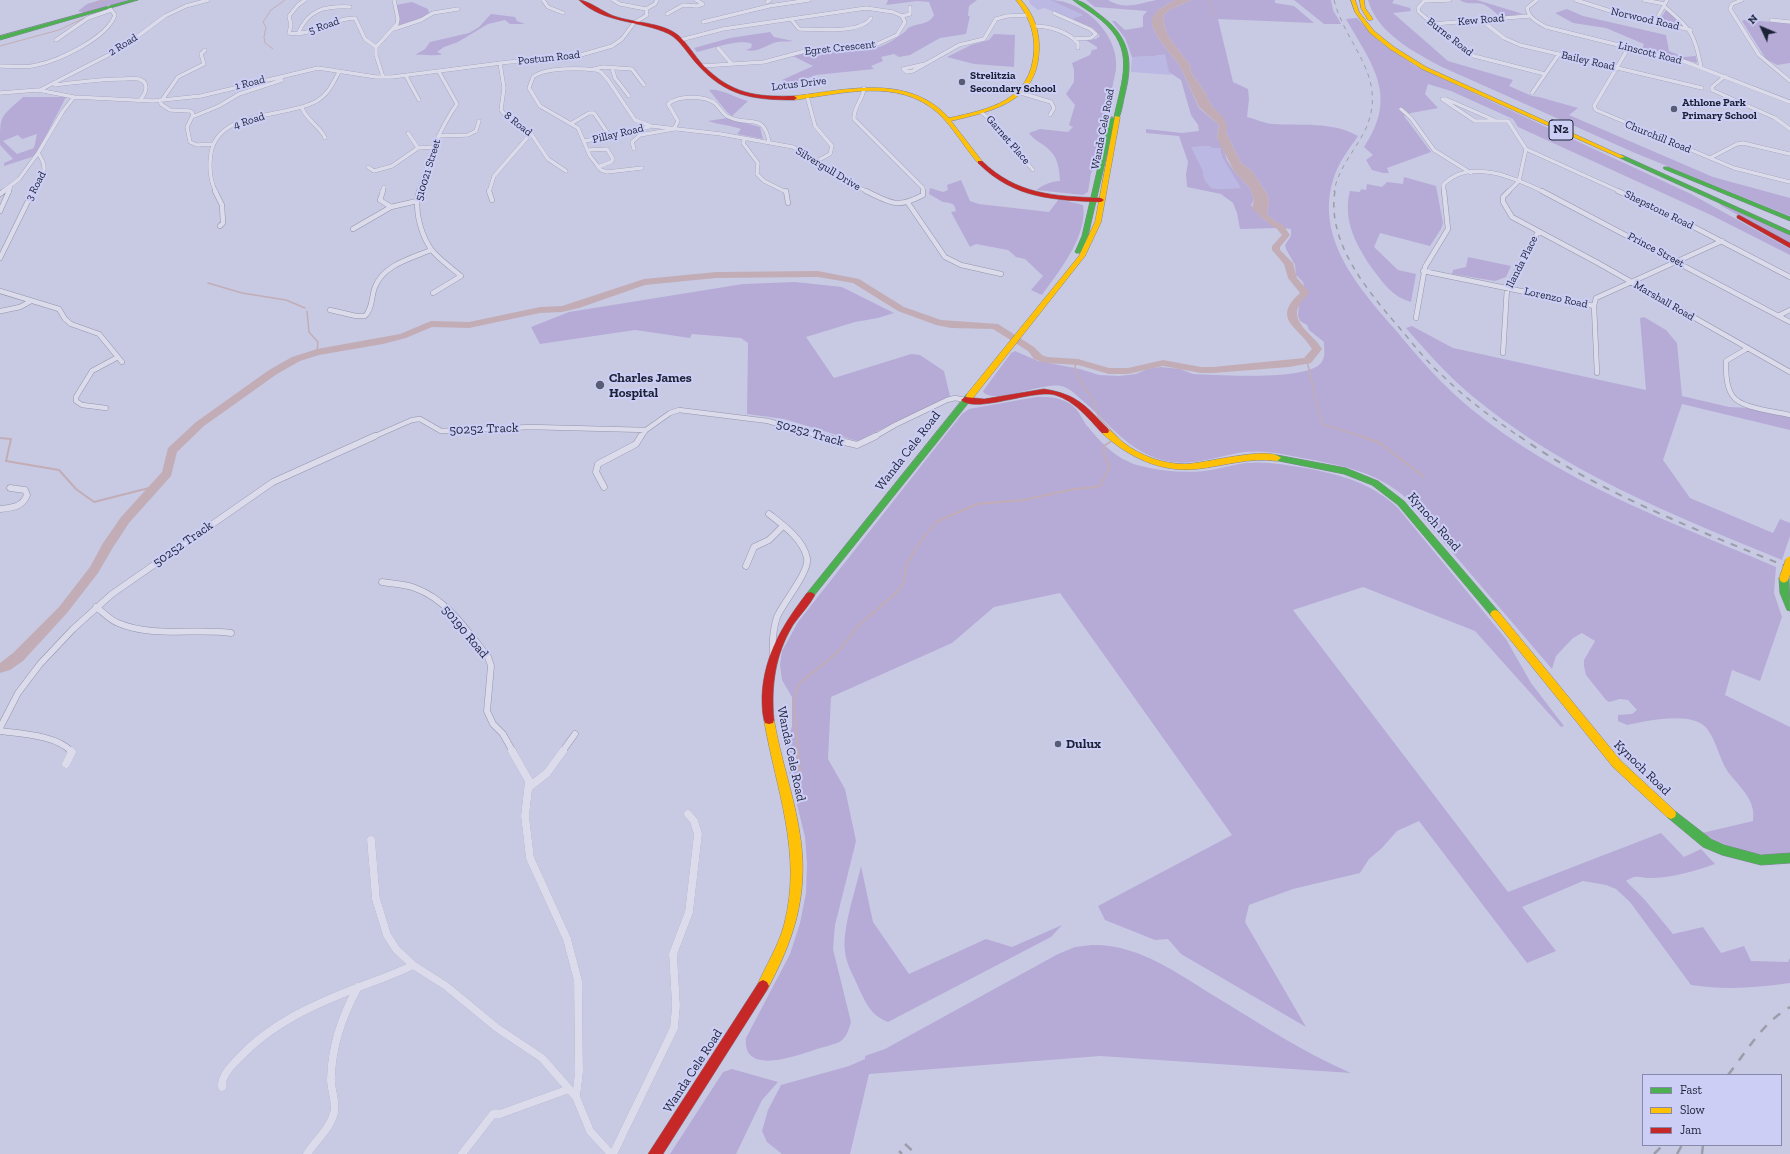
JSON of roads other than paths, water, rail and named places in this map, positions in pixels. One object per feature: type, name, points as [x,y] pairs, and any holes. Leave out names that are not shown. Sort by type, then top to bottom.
[{"type":"main road","points":[[0,38],[110,9],[136,0]]},
{"type":"main road","name":"Lotus Drive","points":[[581,0],[601,13],[634,23],[664,28],[680,40],[702,66],[721,85],[743,96],[774,100],[864,88],[895,90],[915,96],[931,104],[947,120],[986,169],[1001,181],[1033,192],[1097,200]]},
{"type":"main road","points":[[947,120],[981,112],[1006,102],[1020,93],[1034,76],[1036,70],[1037,41],[1028,15],[1018,0]]},
{"type":"main road","name":"Wanda Cele Road","points":[[1067,0],[1101,21],[1114,35],[1121,52],[1122,64],[1120,78],[1097,200]]},
{"type":"main road","name":"Wanda Cele Road","points":[[654,1154],[764,984],[784,943],[796,902],[798,865],[792,817],[774,747],[767,703],[768,677],[773,654],[797,612],[1065,276],[1081,245],[1097,200],[1127,66],[1126,53],[1123,43],[1106,21],[1075,0]]},
{"type":"main road","name":"N2","points":[[1353,0],[1355,9],[1372,31],[1407,58],[1446,78],[1790,233]]},
{"type":"main road","name":"N2","points":[[1362,0],[1363,8],[1380,31],[1414,56],[1434,67],[1790,225]]},
{"type":"main road","points":[[1618,155],[1625,161],[1729,212],[1790,246]]},
{"type":"main road","points":[[1639,158],[1790,218]]},
{"type":"main road","name":"Kynoch Road","points":[[965,400],[984,402],[1044,391],[1057,393],[1078,403],[1117,443],[1144,458],[1158,463],[1183,467],[1197,466],[1244,457],[1266,456],[1346,471],[1375,483],[1401,503],[1522,647],[1617,764],[1647,793],[1707,843],[1722,850],[1761,860],[1790,858]]},
{"type":"main road","points":[[1790,561],[1784,578],[1786,600],[1790,607]]},
{"type":"street","points":[[189,0],[196,3]]},
{"type":"street","name":"2 Road","points":[[38,90],[51,85],[122,48],[166,16],[196,3],[208,0]]},
{"type":"street","name":"5 Road","points":[[305,0],[298,4],[289,16],[289,33],[298,34],[312,31],[353,18],[360,26],[365,39],[376,47],[375,53],[383,68],[383,77]]},
{"type":"street","points":[[376,47],[394,29],[398,19],[394,0]]},
{"type":"street","points":[[543,0],[548,7],[563,13]]},
{"type":"street","points":[[613,0],[620,4],[646,9],[655,4],[657,0]]},
{"type":"street","points":[[667,14],[683,5],[697,6],[703,4],[696,0]]},
{"type":"street","points":[[702,22],[769,6],[809,0]]},
{"type":"street","points":[[1425,0],[1450,0]]},
{"type":"street","name":"Burne Road","points":[[1425,0],[1418,10],[1421,15],[1461,48],[1474,56],[1545,74]]},
{"type":"street","points":[[1529,16],[1528,8],[1537,0]]},
{"type":"street","name":"Norwood Road","points":[[1576,0],[1612,12],[1691,30]]},
{"type":"street","points":[[1644,0],[1665,6],[1691,30],[1697,43],[1701,67]]},
{"type":"street","points":[[1655,22],[1667,0]]},
{"type":"street","points":[[1742,0],[1732,4],[1730,9],[1759,55],[1790,81]]},
{"type":"street","points":[[768,1],[769,6]]},
{"type":"street","points":[[298,34],[304,20],[311,13],[328,7],[350,7]]},
{"type":"street","points":[[680,40],[715,31],[866,8],[889,10],[902,16],[910,14],[910,8]]},
{"type":"street","points":[[0,66],[36,65],[50,61],[92,40],[113,20],[115,16],[110,9],[88,18],[56,40]]},
{"type":"street","points":[[394,29],[421,20],[433,13],[458,9]]},
{"type":"street","name":"Postum Road","points":[[500,63],[567,59],[599,51],[619,42],[634,23],[647,15],[646,9]]},
{"type":"street","points":[[1054,13],[1090,29],[1096,34],[1091,38],[1074,39]]},
{"type":"street","points":[[925,64],[903,69],[906,72],[911,72],[959,45],[984,39],[994,22],[1000,17],[1028,15]]},
{"type":"street","name":"Egret Crescent","points":[[702,66],[764,62],[817,49],[873,46],[882,44],[902,30],[906,22],[902,16]]},
{"type":"street","name":"Kew Road","points":[[1433,24],[1529,16]]},
{"type":"street","name":"Linscott Road","points":[[1529,16],[1540,24],[1552,29],[1629,47],[1701,67],[1790,102]]},
{"type":"street","points":[[791,19],[797,28],[807,30],[835,30],[866,25],[870,18]]},
{"type":"street","name":"Bailey Road","points":[[1481,20],[1509,41],[1702,88]]},
{"type":"street","points":[[1771,20],[1790,22]]},
{"type":"street","points":[[1032,26],[1047,26],[1074,39],[1078,43],[1078,48]]},
{"type":"street","name":"Churchill Road","points":[[1629,47],[1594,106],[1596,110],[1607,116],[1739,169],[1790,182]]},
{"type":"street","points":[[718,48],[731,63]]},
{"type":"street","points":[[193,116],[189,110],[182,112],[170,110],[168,106],[161,104],[161,100],[178,77],[204,64],[200,54],[205,50]]},
{"type":"street","points":[[1532,93],[1559,54]]},
{"type":"street","name":"1 Road","points":[[0,93],[38,90],[74,97],[139,101],[161,100],[201,96],[322,68],[339,72],[383,77],[406,76],[500,63]]},
{"type":"street","name":"8 Road","points":[[500,63],[504,88],[501,110],[505,115],[536,138],[548,159],[566,172]]},
{"type":"street","points":[[612,68],[615,78],[629,96]]},
{"type":"street","points":[[642,168],[607,172],[601,170],[590,156],[580,131],[572,123],[538,104],[530,91],[530,85],[533,78],[540,73],[612,68],[632,70],[644,85]]},
{"type":"street","name":"Silvergull Drive","points":[[592,69],[600,71],[604,74],[637,122],[651,126],[745,138],[792,147],[817,161],[830,173],[883,200],[896,204],[908,203]]},
{"type":"street","points":[[213,144],[197,145],[190,142],[187,126],[193,116],[219,106],[239,94],[302,72]]},
{"type":"street","name":"4 Road","points":[[220,226],[223,223],[222,205],[214,188],[209,163],[210,149],[213,144],[224,130],[238,122],[302,108],[326,95],[339,72]]},
{"type":"street","name":"510021 Street","points":[[433,293],[461,276],[431,250],[426,243],[420,224],[417,201],[433,147],[444,122],[457,104],[439,72]]},
{"type":"street","points":[[406,76],[418,100]]},
{"type":"street","points":[[1725,76],[1712,87],[1712,90],[1775,118],[1790,129]]},
{"type":"street","points":[[51,85],[98,79],[139,79],[145,84],[146,89],[145,95],[139,101]]},
{"type":"street","points":[[864,88],[863,98],[854,109],[854,119],[924,188],[923,195],[908,203],[940,251],[945,257],[961,265],[1001,274]]},
{"type":"street","points":[[1020,93],[1051,102],[1054,108],[1050,115]]},
{"type":"street","points":[[807,96],[814,126],[832,146],[830,154],[817,161]]},
{"type":"street","name":"3 Road","points":[[0,258],[26,204],[45,170],[45,163],[38,153],[63,111],[74,97]]},
{"type":"street","points":[[634,149],[632,142],[637,137],[650,132],[674,129],[678,121],[669,106],[669,102],[682,97],[706,100],[714,103],[726,116],[763,125],[766,128],[769,142]]},
{"type":"street","points":[[1494,120],[1458,104],[1442,99],[1475,121],[1508,121],[1526,149],[1519,181]]},
{"type":"street","points":[[1455,109],[1458,104]]},
{"type":"street","points":[[302,108],[306,120],[322,132],[325,138]]},
{"type":"street","points":[[1401,109],[1409,116],[1433,149],[1440,155],[1471,172]]},
{"type":"street","name":"Garnet Place","points":[[981,112],[992,122],[1033,170]]},
{"type":"street","points":[[572,123],[589,113],[593,113],[609,135]]},
{"type":"street","points":[[438,136],[471,134],[476,131],[478,121]]},
{"type":"street","name":"Pillay Road","points":[[585,141],[651,126]]},
{"type":"street","points":[[492,200],[489,196],[489,186],[500,167],[527,138],[527,130]]},
{"type":"street","points":[[408,133],[418,148]]},
{"type":"street","points":[[745,138],[743,143],[758,163],[757,174],[764,181],[786,191],[788,203]]},
{"type":"street","points":[[1710,158],[1737,144],[1744,143],[1790,154]]},
{"type":"street","points":[[368,167],[374,171],[392,166],[418,148],[433,147]]},
{"type":"street","name":"Shepstone Road","points":[[1526,149],[1545,156],[1722,241],[1790,277]]},
{"type":"street","points":[[588,150],[607,150],[613,159],[613,161],[598,167]]},
{"type":"street","points":[[0,194],[22,176],[38,153]]},
{"type":"street","points":[[1416,318],[1423,271],[1448,229],[1443,185],[1450,178],[1471,172]]},
{"type":"street","name":"Prince Street","points":[[1471,172],[1501,175],[1519,181],[1678,261],[1790,322]]},
{"type":"street","name":"Ilanda Place","points":[[1503,353],[1507,288],[1538,232],[1512,217],[1502,202],[1503,197],[1519,181]]},
{"type":"street","points":[[0,211],[7,199],[11,185]]},
{"type":"street","points":[[384,187],[380,200],[391,207]]},
{"type":"street","points":[[353,229],[391,207],[417,201]]},
{"type":"street","name":"Marshall Road","points":[[1538,232],[1598,263],[1790,372]]},
{"type":"street","points":[[1597,373],[1594,306],[1596,298],[1722,241]]},
{"type":"street","points":[[330,310],[356,316],[366,315],[369,311],[377,283],[384,274],[394,267],[431,250]]},
{"type":"street","name":"Lorenzo Road","points":[[1423,271],[1594,306]]},
{"type":"street","points":[[0,291],[55,308],[71,324],[97,332],[120,360],[92,371],[76,397],[76,401],[82,405],[106,408]]},
{"type":"street","points":[[1,311],[16,308],[31,301]]},
{"type":"street","points":[[1778,316],[1790,310]]},
{"type":"street","points":[[1748,348],[1726,361],[1730,392],[1733,397],[1745,404],[1790,414]]},
{"type":"street","name":"50252 Track","points":[[0,728],[18,693],[32,675],[72,629],[96,607],[273,482],[412,420],[420,420],[441,431],[539,427],[646,430],[658,423],[670,412],[679,410],[768,421],[838,442],[858,445],[947,400],[955,398],[965,400]]},
{"type":"street","points":[[604,487],[597,477],[596,468],[598,464],[636,444],[646,430]]},
{"type":"street","points":[[0,509],[14,507],[26,499],[27,495],[25,490],[10,488]]},
{"type":"street","points":[[769,514],[783,526],[802,548],[808,560],[807,566],[777,616],[771,640],[773,654]]},
{"type":"street","points":[[746,566],[754,547],[770,540],[783,526]]},
{"type":"street","name":"50190 Road","points":[[382,582],[415,588],[436,599],[452,612],[488,657],[491,666],[487,711],[493,724],[503,734],[524,771],[529,787]]},
{"type":"street","points":[[96,607],[116,622],[130,626],[158,630],[210,630],[230,633]]},
{"type":"street","points":[[0,731],[27,735],[64,745],[72,752],[66,764]]},
{"type":"street","points":[[575,734],[547,773],[529,787],[525,816],[530,858],[535,872],[551,902],[567,939],[578,981],[579,1072],[576,1097]]},
{"type":"street","points":[[371,840],[376,898],[387,935],[396,949],[413,965],[430,975],[464,1000],[497,1028],[542,1058],[576,1097],[590,1131],[612,1154],[644,1088],[670,1041],[674,1028],[676,1006],[673,978],[673,954],[689,912],[698,834],[694,821],[688,814]]},
{"type":"street","points":[[222,1087],[221,1081],[237,1059],[268,1031],[315,1005],[402,971],[413,965]]},
{"type":"street","points":[[307,1154],[333,1115],[335,1104],[331,1087],[332,1067],[346,1009],[358,987]]},
{"type":"street","points":[[462,1154],[493,1114],[500,1114],[569,1089]]},
{"type":"waterway","points":[[91,10],[97,2],[106,0]]},
{"type":"waterway","points":[[273,49],[265,43],[264,37],[266,27],[263,22],[271,10],[285,0]]},
{"type":"waterway","points":[[1206,0],[1210,3],[1214,16]]},
{"type":"waterway","points":[[0,46],[59,30],[84,18]]},
{"type":"waterway","points":[[0,668],[18,657],[63,610],[94,570],[107,546],[125,520],[167,473],[172,451],[200,424],[273,372],[296,359],[317,352],[383,341],[403,336],[431,324],[469,325],[540,310],[562,309],[576,306],[644,282],[716,275],[818,274],[856,281],[901,309],[939,323],[951,325],[995,326],[1031,349],[1038,357],[1045,360],[1078,362],[1109,371],[1128,371],[1163,363],[1201,370],[1213,370],[1289,364],[1307,361],[1317,349],[1314,343],[1294,323],[1292,317],[1292,310],[1296,302],[1305,293],[1293,278],[1288,263],[1276,250],[1276,246],[1286,235],[1280,227],[1271,222]]},
{"type":"waterway","points":[[208,283],[242,293],[286,300],[305,308]]},
{"type":"waterway","points":[[307,311],[309,332],[318,342],[317,352]]},
{"type":"waterway","points":[[1307,361],[1322,424],[1361,437]]},
{"type":"waterway","points":[[1078,362],[1075,366],[1076,374],[1095,404],[1098,416],[1117,437]]},
{"type":"waterway","points":[[1361,437],[1380,443],[1424,477]]},
{"type":"waterway","points":[[0,438],[11,439],[6,461],[59,470],[76,489],[94,502],[153,487]]},
{"type":"waterway","points":[[798,752],[794,702],[799,684],[839,651],[858,626],[897,592],[904,582],[906,565],[920,542],[936,522],[977,504],[1024,500],[1074,489],[1096,487],[1100,485],[1110,467],[1104,455],[1104,446],[1110,442]]},
{"type":"waterway","points":[[798,751],[800,774]]},
{"type":"railway","points":[[1334,0],[1340,17],[1369,76],[1372,91],[1372,108],[1367,126],[1339,174],[1334,192]]},
{"type":"railway","points":[[1335,191],[1334,211],[1337,230],[1344,249],[1365,285],[1438,372],[1471,401],[1520,437]]},
{"type":"railway","points":[[1519,436],[1550,457],[1583,476],[1651,510],[1790,568]]},
{"type":"railway","points":[[1729,1074],[1763,1029],[1780,1013],[1790,1007]]},
{"type":"railway","points":[[905,1144],[916,1154]]},
{"type":"railway","points":[[1654,1154],[1662,1146]]},
{"type":"railway","points":[[1677,1154],[1681,1146]]},
{"type":"railway","points":[[1702,1154],[1703,1146]]},
{"type":"railway","points":[[899,1151],[902,1154]]},
{"type":"place","name":"Strelitzia Secondary School","points":[[962,82]]},
{"type":"place","name":"Athlone Park Primary School","points":[[1674,109]]},
{"type":"place","name":"Charles James Hospital","points":[[600,385]]},
{"type":"place","name":"Dulux","points":[[1058,744]]}]
